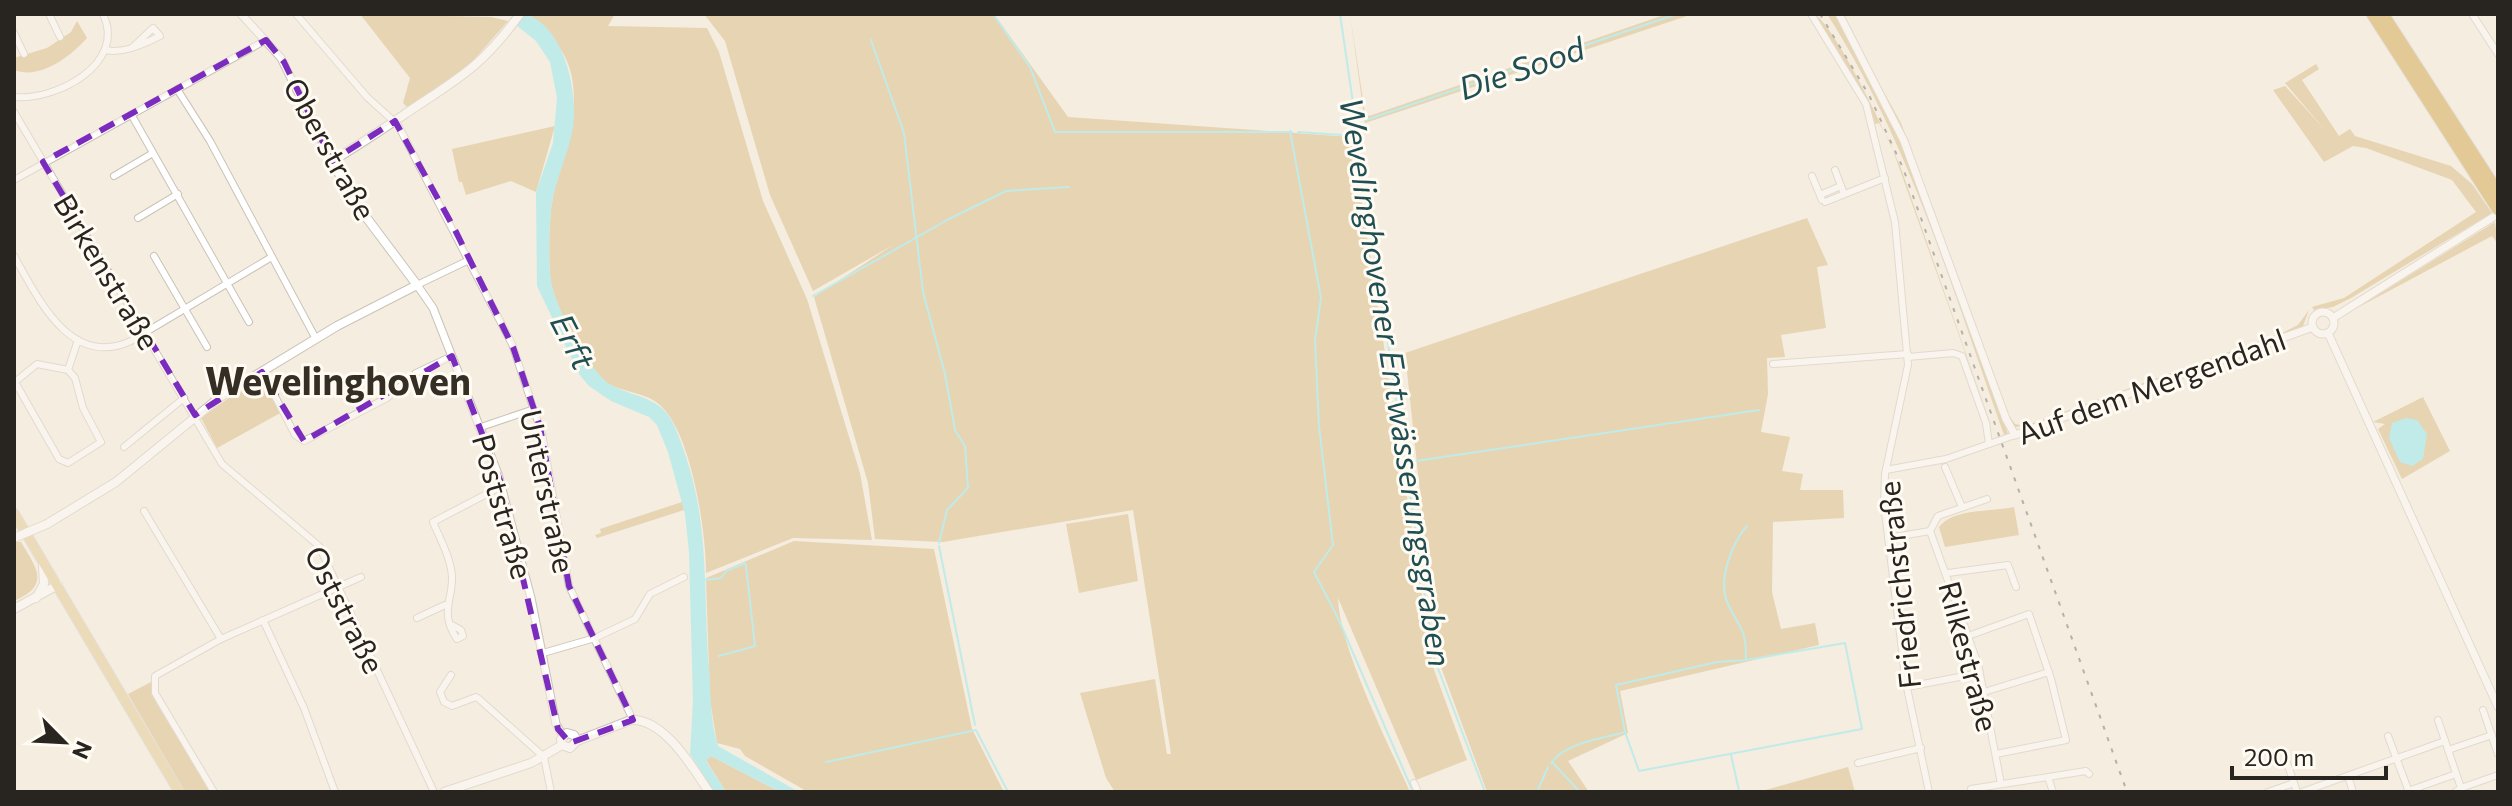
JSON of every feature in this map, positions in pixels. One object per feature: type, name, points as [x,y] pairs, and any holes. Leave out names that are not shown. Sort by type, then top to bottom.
[{"type":"highway","points":[[2372,14],[2498,211]]},
{"type":"highway","points":[[2383,14],[2498,192]]},
{"type":"main road","points":[[332,161],[381,133],[467,74],[520,14]]},
{"type":"main road","name":"Oberstraße","points":[[332,161],[354,201],[417,285]]},
{"type":"main road","points":[[14,538],[47,524],[116,482],[195,415],[262,371],[417,285]]},
{"type":"main road","points":[[14,513],[179,792]]},
{"type":"main road","points":[[35,599],[45,578],[40,555]]},
{"type":"main road","points":[[14,609],[58,585]]},
{"type":"main road","points":[[444,792],[544,757],[563,740],[572,748],[577,741],[633,720],[675,744],[709,792]]},
{"type":"street","points":[[49,14],[60,37]]},
{"type":"street","points":[[14,97],[44,95],[86,72],[105,50],[109,34],[103,14]]},
{"type":"street","name":"Oberstraße","points":[[241,14],[284,62],[332,161]]},
{"type":"street","points":[[296,14],[383,113],[395,121]]},
{"type":"street","name":"Friedrichstraße","points":[[1811,14],[1862,96],[1895,222],[1897,272],[1908,355],[1886,470],[1884,498],[1907,687],[1929,792]]},
{"type":"street","points":[[1839,14],[1900,131],[2006,419],[2015,435]]},
{"type":"street","points":[[2482,14],[2473,16],[2498,54]]},
{"type":"street","points":[[14,33],[24,54]]},
{"type":"street","points":[[14,180],[266,40]]},
{"type":"street","points":[[105,50],[133,47]]},
{"type":"street","points":[[177,89],[210,141],[316,339]]},
{"type":"street","name":"Birkenstraße","points":[[14,112],[195,415]]},
{"type":"street","points":[[381,133],[383,113]]},
{"type":"street","points":[[131,114],[249,322]]},
{"type":"street","name":"Unterstraße","points":[[395,121],[513,347],[542,434],[567,581],[633,720]]},
{"type":"street","points":[[14,132],[21,128]]},
{"type":"street","points":[[114,176],[153,153]]},
{"type":"street","points":[[1835,170],[1843,190]]},
{"type":"street","points":[[1812,176],[1822,199],[1885,178]]},
{"type":"street","points":[[138,218],[178,194]]},
{"type":"street","points":[[2333,318],[2498,211]]},
{"type":"street","points":[[14,256],[47,314],[78,340],[117,346],[131,341],[143,331],[270,258]]},
{"type":"street","points":[[154,256],[207,347]]},
{"type":"street","points":[[417,285],[469,260]]},
{"type":"street","name":"Poststraße","points":[[417,285],[431,305],[502,486],[543,653],[555,721],[563,740]]},
{"type":"street","points":[[2324,312],[2333,318],[2334,325],[2328,333],[2319,334],[2313,327],[2317,314],[2324,312]]},
{"type":"street","name":"Auf dem Mergendahl","points":[[1886,470],[1946,459],[2313,327]]},
{"type":"street","points":[[2328,333],[2498,707]]},
{"type":"street","points":[[68,370],[78,340]]},
{"type":"street","name":"Auf dem Mergendahl","points":[[1908,355],[1951,353],[1962,356],[1986,423],[1989,444]]},
{"type":"street","points":[[1773,364],[1908,355]]},
{"type":"street","points":[[262,371],[295,435],[304,441],[387,398],[416,373],[452,356]]},
{"type":"street","points":[[39,364],[68,370],[75,377],[83,408],[101,442],[65,463],[59,459],[15,382],[20,374],[39,364]]},
{"type":"street","points":[[124,447],[184,398]]},
{"type":"street","points":[[481,427],[534,409]]},
{"type":"street","name":"Oststraße","points":[[195,415],[233,476],[315,541],[434,792]]},
{"type":"street","points":[[1945,467],[1962,507]]},
{"type":"street","points":[[452,625],[445,605],[452,578],[433,522],[502,486]]},
{"type":"street","points":[[1888,538],[1930,531],[1938,516],[1987,499]]},
{"type":"street","points":[[144,511],[221,639]]},
{"type":"street","name":"Rilkestraße","points":[[1930,531],[1948,573],[1980,673],[2001,784]]},
{"type":"street","points":[[1948,573],[2008,565],[2016,587]]},
{"type":"street","points":[[214,792],[158,699],[153,683],[166,667],[361,577]]},
{"type":"street","points":[[543,653],[595,638],[635,619],[650,594],[684,577]]},
{"type":"street","points":[[417,618],[445,605]]},
{"type":"street","points":[[1968,636],[2029,614],[2049,672],[2066,740],[1996,754]]},
{"type":"street","points":[[263,620],[304,708],[335,792]]},
{"type":"street","points":[[1984,692],[2049,672]]},
{"type":"street","points":[[1907,687],[1980,673]]},
{"type":"street","points":[[451,675],[440,692],[445,703],[453,706],[476,697],[544,757],[551,792]]},
{"type":"street","points":[[2483,710],[2498,754]]},
{"type":"street","points":[[2438,720],[2456,774],[2455,791],[2498,775]]},
{"type":"street","points":[[2448,750],[2492,735]]},
{"type":"street","points":[[2388,736],[2409,792],[2456,774]]},
{"type":"street","points":[[2286,760],[2300,792],[2445,741]]},
{"type":"street","points":[[1858,763],[1921,748]]},
{"type":"street","points":[[1971,789],[1993,789],[2001,784],[2086,771],[2089,774]]},
{"type":"street","points":[[2348,776],[2353,792]]},
{"type":"street","points":[[2048,777],[2053,792]]},
{"type":"street","points":[[1414,783],[1418,792]]},
{"type":"street","points":[[2268,792],[2294,783]]},
{"type":"highlighted area","points":[[266,40],[284,62],[332,161],[395,121],[454,228],[513,347],[540,427],[569,586],[633,720],[570,743],[558,729],[500,480],[452,356],[304,441],[262,372],[195,415],[43,162]]},
{"type":"shaded area","points":[[360,14],[491,17],[508,21],[465,70],[407,107],[403,103],[410,78]]},
{"type":"shaded area","points":[[529,14],[615,14],[608,26],[707,28],[719,52],[763,201],[807,299],[860,473],[872,540],[793,538],[706,573],[695,485],[672,420],[656,402],[611,385],[602,378],[583,354],[554,293],[549,264],[551,211],[570,130],[574,92],[564,55]]},
{"type":"shaded area","points":[[704,14],[994,14],[1068,117],[1352,137],[1433,667],[1467,760],[1416,780],[1338,598],[1356,669],[1410,792],[1115,792],[1106,778],[1080,693],[1155,679],[1167,754],[1171,754],[1133,510],[943,542],[875,539],[868,483],[814,297],[893,245],[813,291],[770,195],[725,41]]},
{"type":"shaded area","points":[[1350,14],[1365,113],[1369,116],[1667,14],[1693,14],[1365,123]]},
{"type":"shaded area","points":[[1814,14],[1823,22],[1847,59],[1886,136],[1879,123],[1875,124],[1867,101]]},
{"type":"shaded area","points":[[1827,14],[1836,14],[1897,131],[2008,434],[2004,435],[1928,219],[1906,166],[1856,63]]},
{"type":"shaded area","points":[[77,21],[87,38],[72,52],[44,69],[34,72],[14,70],[14,58],[47,48],[71,32]]},
{"type":"shaded area","points":[[1856,42],[1901,123],[2009,416],[2015,424],[2025,426],[2015,427],[2007,415],[1900,124]]},
{"type":"shaded area","points":[[2316,64],[2319,69],[2302,80],[2339,136],[2350,129],[2355,136],[2451,166],[2472,184],[2492,213],[2351,298],[2333,307],[2314,310],[2312,307],[2344,298],[2476,212],[2452,180],[2366,148],[2353,146],[2324,162],[2273,90],[2285,86],[2325,130],[2285,83]]},
{"type":"shaded area","points":[[555,126],[536,192],[511,181],[466,195],[462,182],[459,182],[452,149]]},
{"type":"shaded area","points":[[1892,148],[1899,163],[1996,439]]},
{"type":"shaded area","points":[[1807,218],[1828,265],[1817,267],[1826,328],[1781,335],[1785,357],[1767,358],[1768,394],[1761,432],[1790,437],[1782,471],[1803,474],[1800,490],[1843,490],[1844,518],[1773,522],[1772,592],[1781,629],[1815,623],[1819,645],[1620,691],[1628,733],[1568,761],[1589,792],[1487,792],[1438,659],[1405,353]]},
{"type":"shaded area","points":[[2495,222],[2498,244],[2492,236],[2357,308]]},
{"type":"shaded area","points":[[2309,310],[2303,326],[2025,426],[2284,332],[2298,325]]},
{"type":"shaded area","points":[[262,374],[282,412],[217,448],[201,418]]},
{"type":"shaded area","points":[[2423,397],[2450,451],[2402,479],[2378,429],[2385,424],[2373,422]]},
{"type":"shaded area","points":[[682,502],[684,510],[597,538],[595,535],[601,533],[600,529]]},
{"type":"shaded area","points":[[2014,507],[2019,535],[1945,547],[1939,527],[1946,521],[1964,514]]},
{"type":"shaded area","points":[[1128,514],[1138,581],[1079,593],[1066,524]]},
{"type":"shaded area","points":[[794,541],[934,549],[972,729],[1004,792],[808,792],[745,756],[740,749],[717,743],[710,700],[706,578]]},
{"type":"shaded area","points":[[14,542],[21,542],[32,560],[37,582],[26,595],[14,601]]},
{"type":"shaded area","points":[[151,682],[157,704],[211,792],[185,792],[128,694]]},
{"type":"shaded area","points":[[711,756],[780,792],[726,792],[706,760]]},
{"type":"shaded area","points":[[1848,767],[1855,792],[1758,792]]},
{"type":"water","name":"Erft","points":[[524,14],[550,32],[559,47],[574,101],[572,133],[551,211],[549,263],[554,292],[574,338],[593,367],[611,385],[662,408],[674,425],[686,457],[700,517],[711,708],[718,746],[799,792],[780,792],[711,756],[706,761],[726,792],[714,792],[690,754],[693,701],[685,514],[657,425],[649,417],[611,401],[589,386],[579,374],[537,286],[536,192],[553,143],[557,98],[550,62],[536,41],[516,25]]},
{"type":"water","points":[[2406,418],[2417,420],[2427,434],[2423,459],[2412,466],[2400,462],[2389,438],[2392,423]]},
{"type":"waterway","points":[[993,14],[1030,67],[1055,132],[1292,132]]},
{"type":"waterway","name":"Wevelinghovener Entwässerungsgraben","points":[[1340,14],[1434,658],[1485,792]]},
{"type":"waterway","name":"Die Sood","points":[[1366,120],[1677,14]]},
{"type":"waterway","points":[[871,40],[904,133],[923,292],[945,374],[955,430],[965,446],[968,488],[947,510],[939,543]]},
{"type":"waterway","points":[[1290,131],[1321,298],[1315,340],[1319,426],[1333,545],[1314,572],[1338,618],[1413,792]]},
{"type":"waterway","points":[[1298,132],[1357,136]]},
{"type":"waterway","points":[[813,296],[949,219],[1006,191],[1069,187]]},
{"type":"waterway","points":[[1416,461],[1759,410]]},
{"type":"waterway","points":[[1551,763],[1575,746],[1625,732],[1616,685],[1717,662],[1746,660],[1743,633],[1727,602],[1724,583],[1732,551],[1747,526]]},
{"type":"waterway","points":[[939,546],[975,725]]},
{"type":"waterway","points":[[705,580],[721,578],[726,571],[745,563],[755,646],[719,656]]},
{"type":"waterway","points":[[1625,732],[1639,771],[1862,729],[1845,643],[1746,660]]},
{"type":"waterway","points":[[826,762],[976,730],[1008,792]]},
{"type":"waterway","points":[[1731,755],[1739,791],[1735,792]]},
{"type":"waterway","points":[[1552,762],[1580,792]]},
{"type":"waterway","points":[[1537,792],[1548,767]]},
{"type":"railway","points":[[1820,14],[1869,95],[1903,168],[2127,792]]},
{"type":"district","name":"Wevelinghoven","points":[[338,379]]}]
